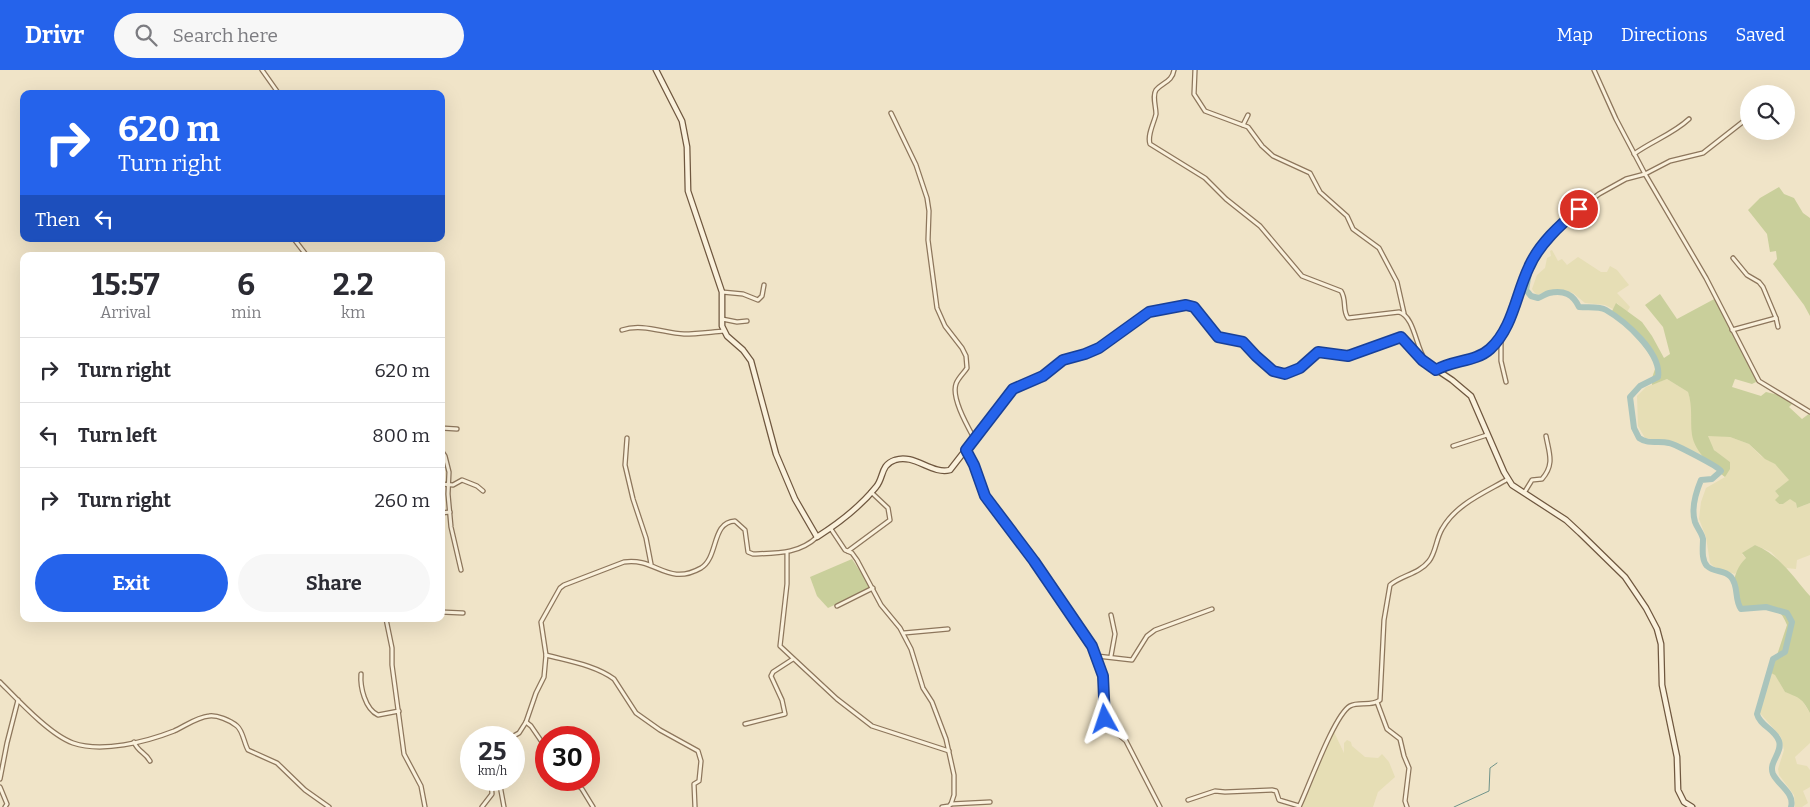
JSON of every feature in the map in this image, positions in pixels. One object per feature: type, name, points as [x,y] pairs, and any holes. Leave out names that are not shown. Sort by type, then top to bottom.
[{"type":"street","points":[[262,70],[276,90]]},
{"type":"street","points":[[656,70],[682,121],[687,147],[688,191],[722,292],[721,318],[724,331],[743,350],[750,361],[776,454],[795,499],[818,537]]},
{"type":"street","points":[[1174,70],[1169,81],[1158,89],[1155,94],[1156,112],[1149,139],[1150,144],[1205,178],[1226,199],[1269,235],[1302,276],[1341,291],[1344,296],[1345,314],[1348,318],[1399,312],[1407,316],[1417,345],[1426,363]]},
{"type":"street","points":[[1195,70],[1194,90],[1202,107],[1215,116],[1250,128],[1262,146],[1273,156],[1310,173],[1320,192],[1347,216],[1353,229],[1379,248],[1397,282],[1404,316]]},
{"type":"street","points":[[1594,70],[1616,120],[1634,154],[1706,278],[1761,384],[1810,412]]},
{"type":"street","points":[[891,113],[916,165],[927,198],[929,211],[928,240],[935,302],[941,319],[966,356],[967,368],[957,382],[956,392],[961,410],[974,440]]},
{"type":"street","points":[[1243,125],[1248,115]]},
{"type":"street","points":[[1634,154],[1650,142],[1678,129],[1689,119]]},
{"type":"street","points":[[1436,370],[1443,365],[1486,352],[1502,334],[1513,313],[1520,287],[1530,264],[1556,228],[1599,194],[1626,179],[1645,174],[1670,161],[1703,153],[1740,124]]},
{"type":"street","points":[[296,242],[304,252]]},
{"type":"street","points":[[1733,258],[1747,276],[1756,280],[1763,287],[1778,326]]},
{"type":"street","points":[[722,292],[743,294],[758,300],[762,296],[764,285]]},
{"type":"street","points":[[523,726],[544,677],[546,655],[541,622],[560,588],[568,582],[634,560],[651,564],[668,574],[677,575],[690,572],[703,566],[711,554],[721,527],[728,521],[735,521],[745,530],[750,554],[787,553],[810,544],[855,509],[878,486],[884,468],[894,460],[906,460],[941,471],[953,469],[1013,389],[1043,376],[1063,360],[1099,348],[1149,312],[1186,305],[1194,307],[1218,337],[1243,342],[1273,371],[1285,374],[1300,368],[1318,352],[1348,356],[1399,337],[1426,363],[1470,396],[1508,479],[1524,493],[1580,532],[1625,577],[1646,608],[1657,629],[1661,644],[1662,685],[1677,758],[1678,790],[1684,802],[1692,807]]},
{"type":"street","points":[[721,318],[737,322],[747,321]]},
{"type":"street","points":[[1732,330],[1776,318]]},
{"type":"street","points":[[622,330],[630,328],[662,329],[686,334],[724,331]]},
{"type":"street","points":[[1502,334],[1501,361],[1506,382]]},
{"type":"street","points":[[445,428],[457,429]]},
{"type":"street","points":[[1453,446],[1487,435]]},
{"type":"street","points":[[1524,493],[1532,480],[1542,479],[1549,468],[1551,458],[1546,436]]},
{"type":"street","points":[[627,438],[625,465],[651,564]]},
{"type":"street","points":[[966,450],[974,465],[985,496],[1044,575],[1097,656],[1103,676],[1105,719],[1113,730],[1126,741],[1160,807]]},
{"type":"street","points":[[445,456],[449,472],[448,484],[454,544],[461,570]]},
{"type":"street","points":[[1377,702],[1380,698],[1382,680],[1384,620],[1390,585],[1419,570],[1430,561],[1440,532],[1455,511],[1470,500],[1508,479]]},
{"type":"street","points":[[448,484],[454,485],[462,480],[477,486],[483,491]]},
{"type":"street","points":[[848,551],[876,528],[888,523],[890,520],[888,508],[871,492]]},
{"type":"street","points":[[445,513],[450,512]]},
{"type":"street","points":[[830,529],[844,548],[857,560],[873,588],[880,605],[904,634],[911,649],[923,688],[932,702],[949,751],[954,776],[952,804]]},
{"type":"street","points":[[787,553],[786,605],[780,644],[793,659],[837,699],[872,726],[949,751]]},
{"type":"street","points":[[837,606],[873,588]]},
{"type":"street","points":[[1097,656],[1111,656],[1132,660],[1147,636],[1155,630],[1212,609]]},
{"type":"street","points":[[445,612],[463,613]]},
{"type":"street","points":[[1111,616],[1115,634],[1111,656]]},
{"type":"street","points":[[387,622],[392,648],[392,665],[404,754],[421,786],[425,807]]},
{"type":"street","points":[[904,634],[948,629]]},
{"type":"street","points":[[546,655],[591,668],[614,678],[636,713],[660,730],[698,751],[701,761],[699,781],[694,784],[695,807]]},
{"type":"street","points":[[746,724],[785,714],[782,700],[772,681],[771,674],[793,659]]},
{"type":"street","points":[[361,674],[362,685],[371,711],[378,715],[399,710]]},
{"type":"street","points":[[0,682],[38,719],[71,742],[86,745],[116,746],[134,742],[169,732],[206,716],[216,716],[237,726],[248,750],[277,763],[305,790],[329,807]]},
{"type":"street","points":[[0,779],[18,700]]},
{"type":"street","points":[[1188,800],[1216,791],[1272,790],[1276,791],[1279,800],[1299,807],[1330,737],[1346,710],[1354,705],[1377,702]]},
{"type":"street","points":[[1377,702],[1386,728],[1400,739],[1404,758],[1409,766],[1405,801],[1407,807]]},
{"type":"street","points":[[526,722],[535,732]]},
{"type":"street","points":[[134,742],[139,751],[147,755],[150,761]]},
{"type":"street","points":[[0,787],[7,804],[5,807]]},
{"type":"street","points":[[483,807],[492,794],[492,791]]},
{"type":"street","points":[[501,791],[504,807]]},
{"type":"street","points":[[584,791],[593,807]]},
{"type":"street","points":[[942,807],[952,804],[990,802]]},
{"type":"shaded area","points":[[1552,250],[1558,261],[1562,259],[1567,265],[1578,257],[1601,272],[1607,272],[1610,266],[1617,270],[1629,285],[1617,293],[1630,307],[1627,312],[1617,303],[1613,309],[1605,305],[1585,303],[1573,293],[1561,290],[1551,290],[1537,295],[1532,289],[1537,275],[1545,268],[1547,258],[1551,256],[1550,251]]},
{"type":"shaded area","points":[[1667,379],[1688,392],[1697,445],[1703,456],[1675,443],[1645,438],[1638,426],[1637,396],[1646,387]]},
{"type":"shaded area","points":[[1708,436],[1730,437],[1749,444],[1761,456],[1781,469],[1790,480],[1775,491],[1779,496],[1778,504],[1783,504],[1790,498],[1796,503],[1797,508],[1810,503],[1810,555],[1797,560],[1796,569],[1786,568],[1771,552],[1755,545],[1742,554],[1746,558],[1735,574],[1714,567],[1710,563],[1706,537],[1699,519],[1701,502],[1706,488],[1725,477],[1730,462],[1718,454],[1710,445]]},
{"type":"shaded area","points":[[1771,673],[1775,674],[1785,692],[1796,695],[1801,699],[1810,713],[1810,743],[1795,757],[1797,764],[1807,766],[1810,770],[1810,787],[1803,791],[1808,803],[1802,807],[1795,807],[1794,795],[1779,775],[1778,769],[1784,750],[1781,737],[1759,712]]},
{"type":"shaded area","points":[[1334,732],[1344,753],[1344,743],[1347,740],[1365,757],[1378,758],[1382,754],[1389,762],[1395,777],[1378,792],[1373,807],[1301,807]]},
{"type":"green space","points":[[1779,187],[1784,194],[1794,198],[1803,213],[1810,218],[1810,316],[1773,264],[1777,259],[1776,251],[1770,252],[1767,234],[1748,210],[1760,198]]},
{"type":"green space","points":[[1660,294],[1677,319],[1718,297],[1758,381],[1752,384],[1735,379],[1732,387],[1761,396],[1766,392],[1779,395],[1794,402],[1789,407],[1802,419],[1810,413],[1810,503],[1797,508],[1796,503],[1790,499],[1783,504],[1779,504],[1775,500],[1779,496],[1775,491],[1789,480],[1775,464],[1765,459],[1749,444],[1730,437],[1708,436],[1714,450],[1730,462],[1730,469],[1725,477],[1700,453],[1692,435],[1688,392],[1667,379],[1652,385],[1656,366],[1652,358],[1636,337],[1611,313],[1616,303],[1642,322],[1664,358],[1670,354],[1663,327],[1645,305]]},
{"type":"green space","points":[[1755,545],[1764,549],[1779,561],[1810,596],[1810,713],[1800,699],[1785,692],[1775,675],[1771,673],[1787,625],[1784,618],[1772,607],[1761,606],[1748,610],[1738,607],[1734,594],[1735,575],[1746,558],[1742,553]]},
{"type":"green space","points":[[852,559],[871,588],[828,608],[817,596],[810,577]]},
{"type":"waterway","points":[[1529,273],[1526,290],[1531,296],[1538,298],[1549,293],[1559,292],[1571,296],[1579,307],[1606,310],[1632,330],[1648,348],[1658,368],[1658,377],[1640,386],[1630,397],[1634,428],[1639,438],[1650,442],[1673,444],[1721,471],[1712,479],[1701,480],[1695,501],[1694,517],[1703,539],[1705,563],[1713,570],[1725,573],[1731,577],[1735,584],[1741,609],[1766,607],[1787,613],[1792,622],[1785,652],[1773,659],[1757,714],[1761,722],[1774,733],[1779,741],[1779,750],[1772,765],[1772,770],[1775,778],[1791,797],[1791,807]]},
{"type":"waterway","points":[[1454,807],[1489,791],[1490,768],[1497,763]]},
{"type":"route","points":[[1105,719],[1102,668],[1092,646],[1054,589],[985,496],[974,465],[966,450],[1013,389],[1043,376],[1063,360],[1099,348],[1138,318],[1149,312],[1186,305],[1194,307],[1218,337],[1243,342],[1273,371],[1285,374],[1292,372],[1300,368],[1318,352],[1348,356],[1401,337],[1422,360],[1436,370],[1443,365],[1482,354],[1490,349],[1502,334],[1513,313],[1520,287],[1530,264],[1556,228],[1579,209]]}]
